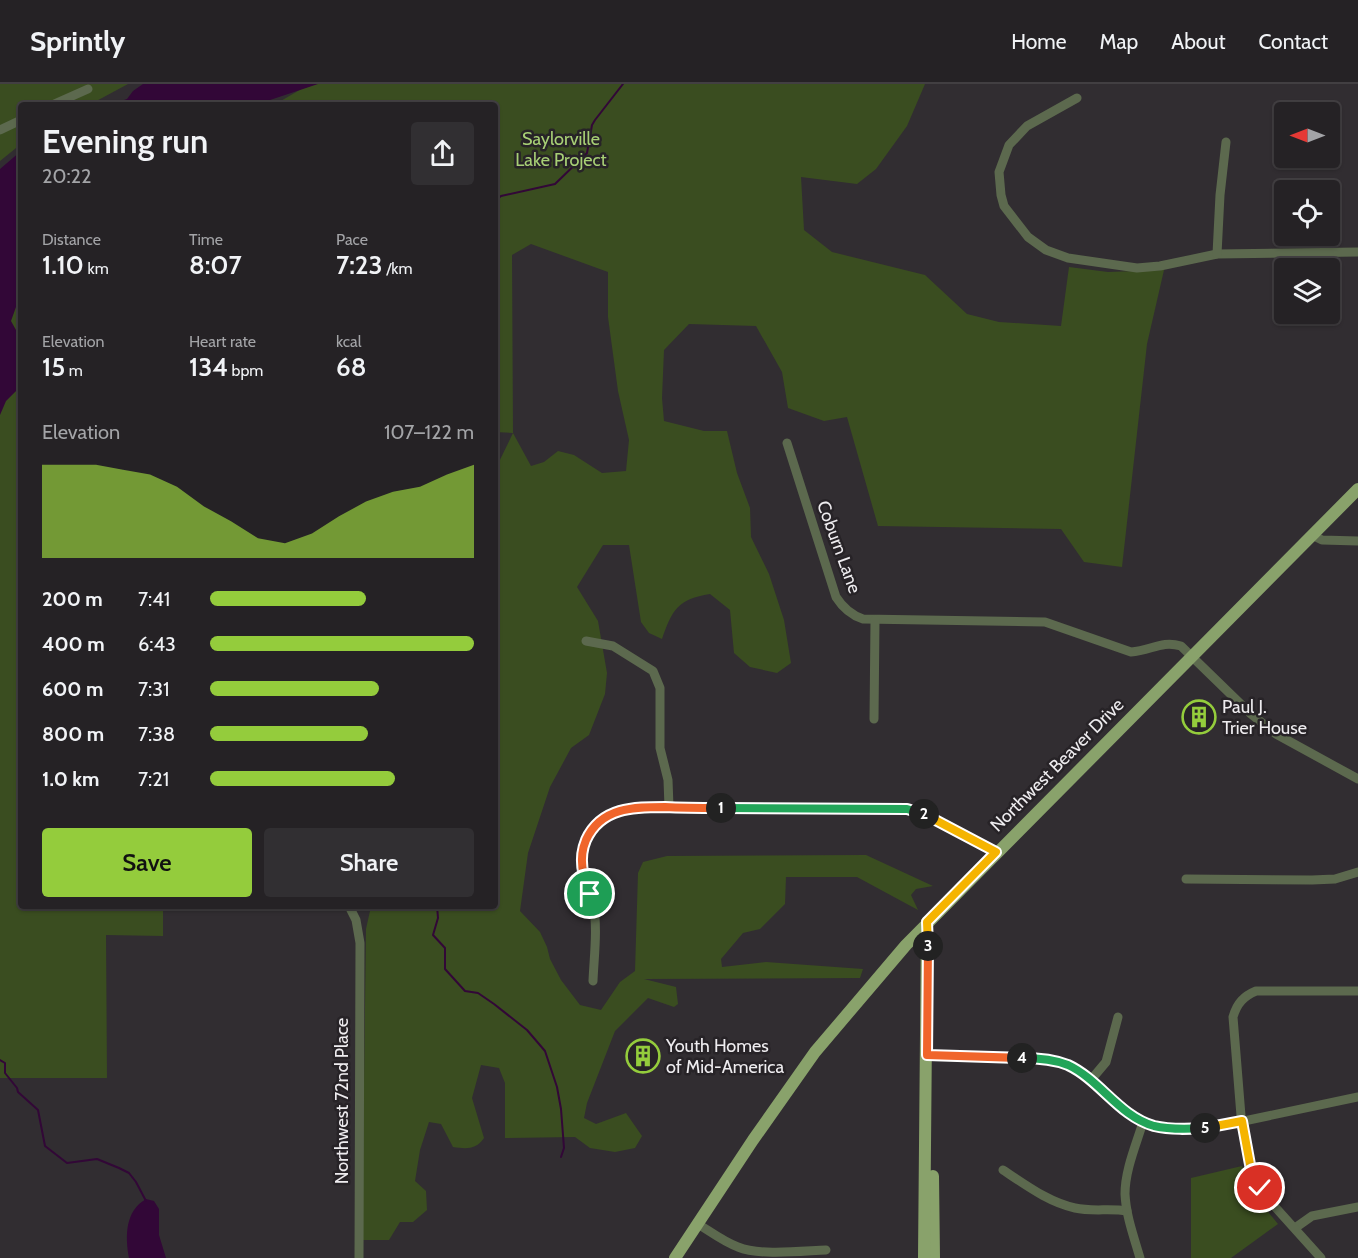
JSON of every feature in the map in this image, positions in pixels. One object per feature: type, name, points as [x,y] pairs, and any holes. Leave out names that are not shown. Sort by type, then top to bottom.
[{"type":"main road","name":"Northwest Beaver Drive","points":[[675,1258],[753,1140],[815,1052],[927,922],[1358,489]]},
{"type":"main road","points":[[924,1258],[927,922]]},
{"type":"main road","points":[[927,1055],[931,1076],[934,1258]]},
{"type":"street","points":[[59,102],[88,89]]},
{"type":"street","points":[[1077,98],[1027,126],[1009,145],[999,172],[1001,195],[1008,212],[1028,237],[1046,250],[1068,258],[1137,268],[1160,266],[1217,254],[1358,252]]},
{"type":"street","points":[[0,130],[18,121]]},
{"type":"street","points":[[1217,254],[1220,195],[1227,142]]},
{"type":"street","name":"Coburn Lane","points":[[787,443],[836,597],[841,605],[856,617],[875,620],[1045,622],[1124,650],[1139,652],[1171,643],[1181,646],[1192,655]]},
{"type":"street","points":[[1312,535],[1322,540],[1358,541]]},
{"type":"street","points":[[874,719],[875,620]]},
{"type":"street","points":[[586,641],[613,646],[654,671],[660,688],[660,748],[668,780],[669,807]]},
{"type":"street","points":[[1192,655],[1263,724],[1358,780]]},
{"type":"street","points":[[594,981],[594,913],[582,871],[582,853],[588,835],[600,820],[617,811],[636,807],[907,809],[922,813],[996,852]]},
{"type":"street","points":[[1186,879],[1312,880],[1335,879],[1358,872]]},
{"type":"street","name":"Northwest 72nd Place","points":[[350,909],[356,920],[360,943],[359,1258]]},
{"type":"street","points":[[1321,1258],[1267,1198],[1254,1178],[1242,1121],[1233,1017],[1239,1003],[1250,994],[1264,990],[1358,991]]},
{"type":"street","points":[[1090,1081],[1106,1062],[1118,1017]]},
{"type":"street","points":[[927,1055],[1049,1059],[1070,1066],[1124,1110],[1143,1122],[1166,1128],[1216,1127],[1358,1097]]},
{"type":"street","points":[[1140,1258],[1127,1211],[1126,1183],[1143,1122]]},
{"type":"street","points":[[1003,1170],[1046,1197],[1060,1203],[1090,1210],[1127,1211]]},
{"type":"street","points":[[1295,1228],[1312,1216],[1358,1207]]},
{"type":"street","points":[[698,1224],[742,1249],[755,1251],[826,1250]]},
{"type":"green space","points":[[0,84],[128,84],[95,102],[18,102],[18,146],[0,161]]},
{"type":"green space","name":"Saylorville Lake Project","points":[[310,84],[925,84],[907,126],[876,169],[857,184],[801,177],[804,230],[832,252],[925,275],[967,314],[999,322],[1061,326],[1069,267],[1108,272],[1164,270],[1147,344],[1122,567],[1084,562],[1061,529],[878,526],[847,417],[824,421],[788,408],[782,372],[756,326],[689,324],[664,350],[662,398],[664,421],[704,431],[727,431],[737,473],[750,508],[751,537],[769,574],[784,620],[791,663],[777,673],[750,667],[734,653],[730,610],[710,594],[683,603],[673,613],[662,639],[649,633],[641,622],[629,545],[603,545],[577,587],[598,621],[607,673],[605,694],[589,735],[571,748],[550,787],[528,853],[520,911],[540,932],[561,980],[580,1005],[601,1010],[620,982],[635,971],[638,873],[643,862],[667,856],[866,855],[933,886],[916,889],[911,895],[918,910],[857,877],[786,877],[785,904],[760,929],[743,933],[721,959],[722,967],[766,962],[863,969],[860,978],[644,979],[676,987],[678,1004],[674,1007],[648,998],[615,1031],[587,1103],[584,1118],[596,1124],[626,1113],[642,1136],[635,1148],[615,1152],[590,1148],[575,1137],[505,1138],[505,1083],[499,1068],[481,1065],[472,1098],[484,1138],[478,1145],[470,1148],[453,1147],[441,1124],[429,1122],[420,1150],[415,1181],[426,1191],[427,1210],[413,1222],[400,1222],[389,1240],[362,1240],[366,929],[370,911],[372,909],[498,909],[498,464],[513,433],[498,432],[498,102],[279,102]],"holes":[[[531,244],[608,272],[608,317],[618,391],[629,440],[626,471],[602,473],[574,455],[558,451],[544,462],[531,466],[513,433],[512,255]]]},
{"type":"green space","points":[[18,253],[18,909],[163,909],[163,936],[106,935],[107,1078],[0,1078],[0,262]]},
{"type":"green space","points":[[1242,1166],[1256,1197],[1278,1224],[1231,1258],[1191,1258],[1191,1178]]},
{"type":"shaded area","points":[[143,84],[318,84],[264,102],[118,102],[127,99]]},
{"type":"shaded area","points":[[18,154],[18,301],[11,321],[18,334],[18,389],[6,401],[0,415],[0,169]]},
{"type":"shaded area","points":[[146,1199],[154,1201],[159,1209],[159,1235],[166,1258],[129,1258],[127,1233],[130,1217],[139,1204]]},
{"type":"waterway","points":[[498,198],[555,184],[587,153],[592,125],[623,84]]},
{"type":"waterway","points":[[437,909],[438,918],[433,935],[445,948],[445,969],[465,991],[478,993],[527,1030],[545,1051],[557,1087],[561,1109],[564,1148],[561,1157]]},
{"type":"waterway","points":[[0,1060],[5,1063],[5,1073],[18,1092],[38,1110],[45,1146],[67,1163],[97,1159],[129,1173],[146,1201]]},
{"type":"place","name":"Paul J. Trier House","points":[[1199,717]]},
{"type":"place","name":"Youth Homes of Mid-America","points":[[643,1056]]},
{"type":"route","points":[[590,894],[582,871],[584,844],[600,820],[627,808],[907,809],[922,813],[996,852],[927,922],[927,1055],[1037,1058],[1059,1062],[1080,1072],[1133,1117],[1155,1126],[1174,1129],[1207,1128],[1242,1121],[1251,1170],[1260,1188]]}]
